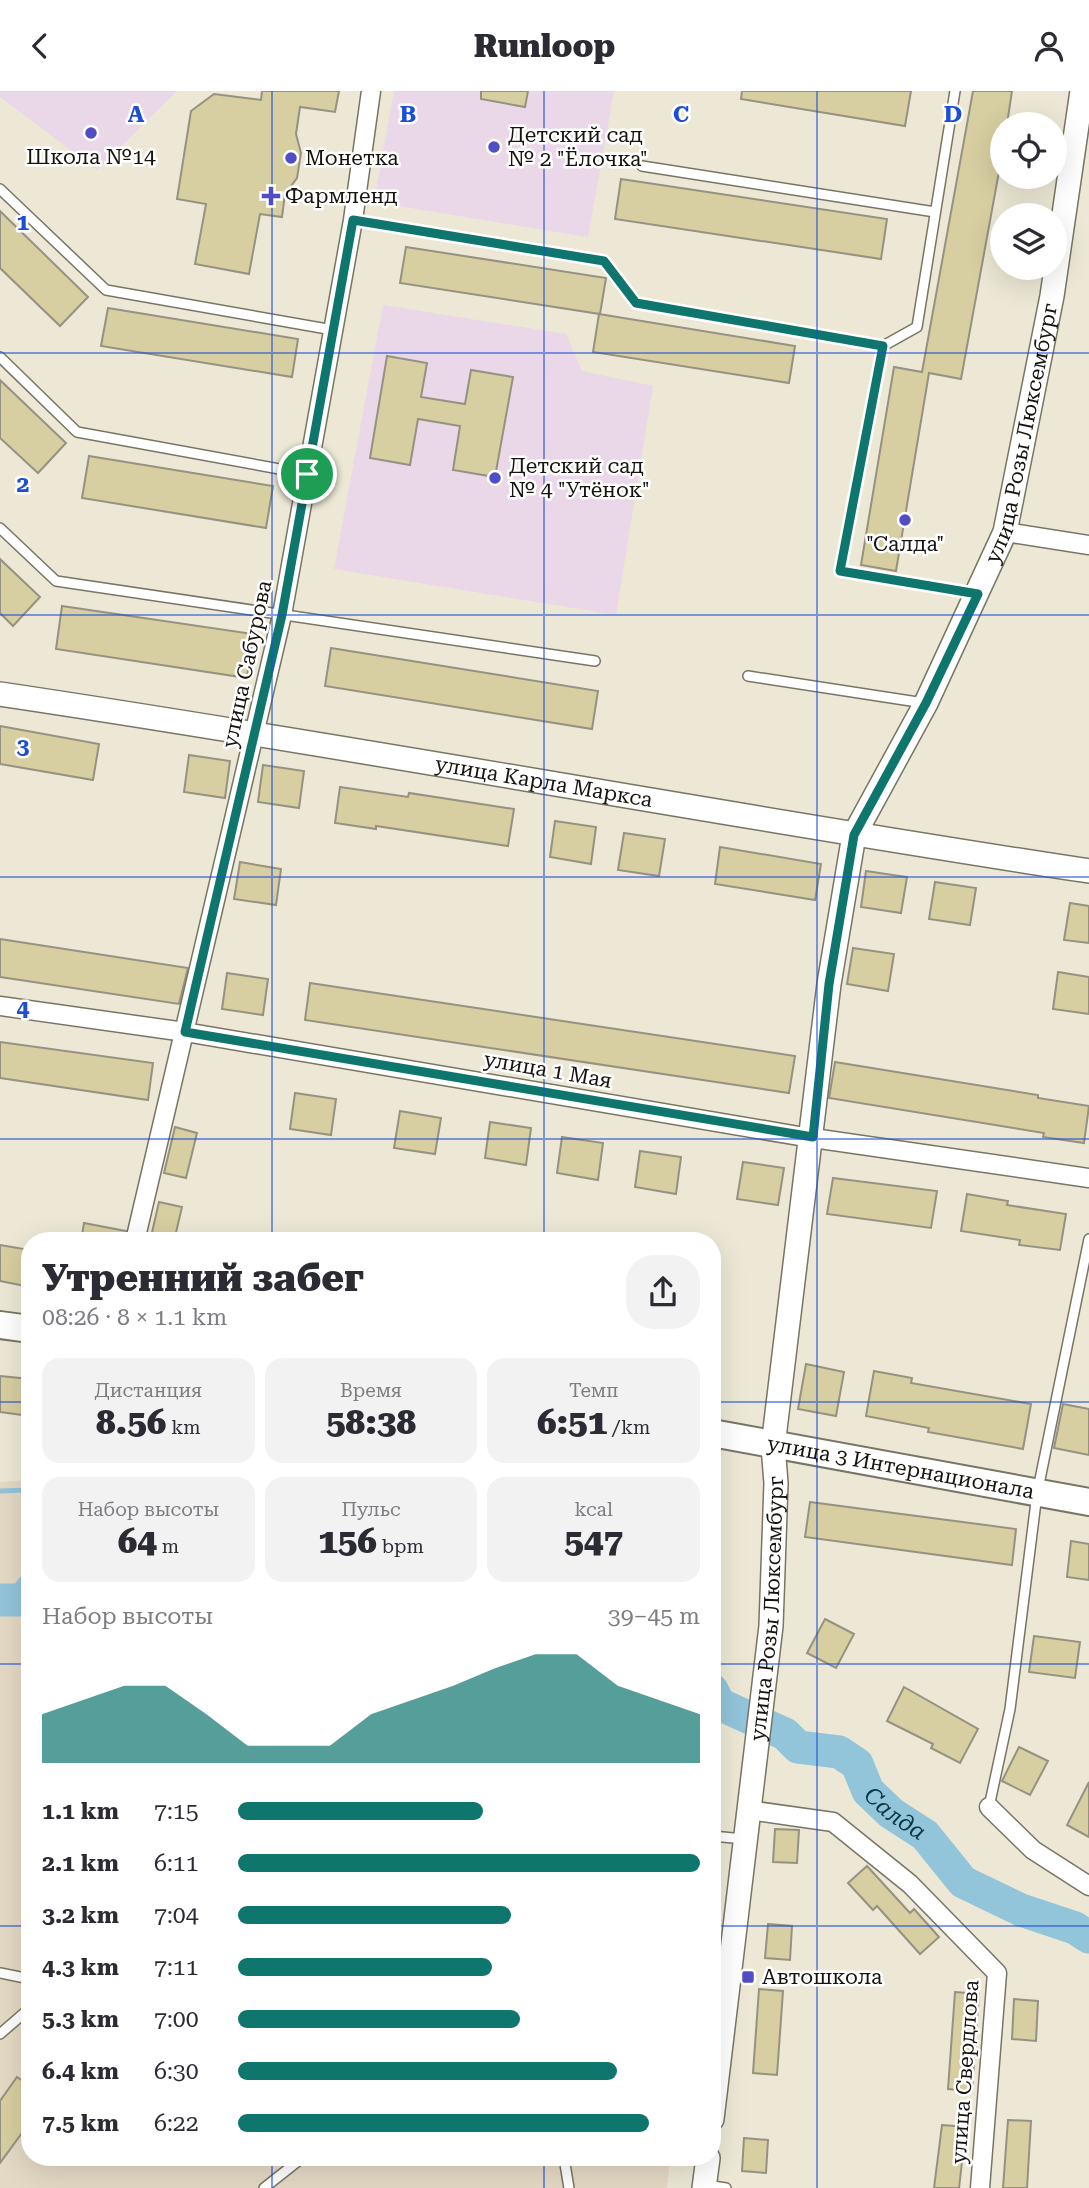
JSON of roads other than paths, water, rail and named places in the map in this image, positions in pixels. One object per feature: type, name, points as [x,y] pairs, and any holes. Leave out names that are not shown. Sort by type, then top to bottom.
[{"type":"main road","points":[[0,1325],[21,1328]]},
{"type":"main road","name":"улица 3 Интернационала","points":[[721,1435],[1037,1494],[1089,1501]]},
{"type":"street","name":"улица Сабурова","points":[[137,1232],[282,615],[353,220],[371,91]]},
{"type":"street","name":"улица Розы Люксембург","points":[[721,2040],[771,1626],[776,1483],[773,1446],[813,1137],[829,984],[854,835],[926,703],[1005,532],[1052,296],[1082,91]]},
{"type":"street","points":[[1005,532],[1089,545]]},
{"type":"street","name":"улица Карла Маркса","points":[[0,694],[256,732],[854,835],[1089,871]]},
{"type":"street","name":"улица 1 Мая","points":[[0,1006],[185,1032],[813,1137],[1089,1178]]},
{"type":"street","points":[[989,1807],[1033,1850],[1089,1886]]},
{"type":"street","name":"улица Свердлова","points":[[748,1810],[833,1822],[910,1884],[996,1973],[980,2188]]},
{"type":"street","points":[[709,2166],[712,2187]]},
{"type":"lane","points":[[353,220],[604,261],[636,303],[883,346],[917,327],[955,91]]},
{"type":"lane","points":[[642,166],[935,212]]},
{"type":"lane","points":[[0,189],[106,290],[333,330]]},
{"type":"lane","points":[[883,346],[840,571],[978,594]]},
{"type":"lane","points":[[0,357],[76,432],[307,474]]},
{"type":"lane","points":[[0,528],[56,580],[595,661]]},
{"type":"lane","points":[[748,676],[926,703]]},
{"type":"lane","points":[[989,1807],[1010,1709],[1037,1494],[1089,1239]]},
{"type":"lane","points":[[721,1837],[744,1839]]},
{"type":"lane","points":[[0,1973],[21,1977]]},
{"type":"lane","points":[[0,2034],[21,2016]]},
{"type":"lane","points":[[264,2188],[292,2166]]},
{"type":"lane","points":[[565,2166],[569,2188]]},
{"type":"water","points":[[21,1576],[21,1597],[14,1585]]},
{"type":"waterway","points":[[0,1491],[21,1490]]},
{"type":"waterway","name":"Салда","points":[[0,1600],[21,1600]]},
{"type":"waterway","name":"Салда","points":[[721,1705],[785,1734],[798,1747],[839,1752],[857,1764],[868,1791],[891,1813],[925,1835],[963,1882],[1021,1910],[1075,1928],[1089,1937]]},
{"type":"place","name":"Школа №14","points":[[91,133]]},
{"type":"place","name":"Детский сад № 2 \"Ёлочка\"","points":[[494,147]]},
{"type":"place","name":"Монетка","points":[[291,158]]},
{"type":"place","name":"Фармленд","points":[[271,196]]},
{"type":"place","name":"Детский сад № 4 \"Утёнок\"","points":[[495,478]]},
{"type":"place","name":"\"Салда\"","points":[[905,520]]},
{"type":"place","name":"Автошкола","points":[[748,1977]]}]
